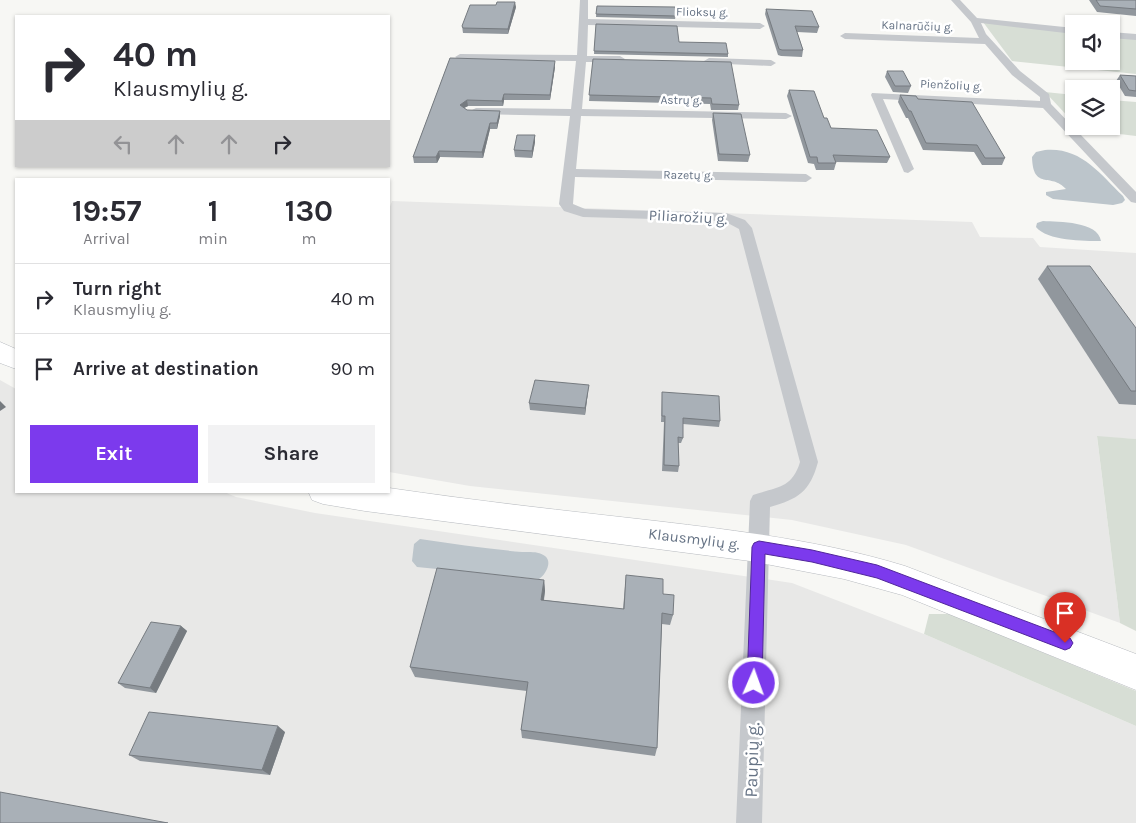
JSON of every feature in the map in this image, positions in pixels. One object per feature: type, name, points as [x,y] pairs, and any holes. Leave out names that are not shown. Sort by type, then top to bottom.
[{"type":"main road","points":[[0,351],[15,359]]},
{"type":"main road","name":"Klausmylių g.","points":[[337,493],[503,516],[759,547],[812,556],[877,571],[1048,636],[1136,672]]},
{"type":"street","name":"Piliarožių g.","points":[[584,0],[577,112],[566,204],[576,211],[726,217],[740,223],[745,228],[809,462],[807,474],[798,488],[784,496],[760,501],[759,547]]},
{"type":"street","points":[[955,0],[974,20],[981,29],[982,35],[1016,73],[1045,96],[1046,105],[1136,199]]},
{"type":"street","points":[[974,20],[1065,30]]},
{"type":"street","name":"Flioksų g.","points":[[584,22],[760,26]]},
{"type":"street","name":"Kalnarūčių g.","points":[[845,36],[988,41]]},
{"type":"street","points":[[1120,36],[1136,37]]},
{"type":"street","points":[[460,57],[631,60]]},
{"type":"street","points":[[701,61],[770,63]]},
{"type":"street","name":"Pienžolių g.","points":[[908,169],[876,94],[1046,105]]},
{"type":"street","name":"Astrų g.","points":[[468,111],[786,116]]},
{"type":"street","name":"Razetų g.","points":[[569,173],[806,178]]},
{"type":"street","points":[[1119,181],[1136,183]]},
{"type":"street","name":"Paupių g.","points":[[750,823],[759,547]]},
{"type":"shaded area","points":[[983,22],[1065,31],[1065,67],[1012,61]]},
{"type":"shaded area","points":[[1120,37],[1136,38],[1136,74],[1098,70],[1120,70]]},
{"type":"shaded area","points":[[1045,92],[1065,94],[1065,113]]},
{"type":"shaded area","points":[[1120,101],[1136,102],[1136,136],[1120,134]]},
{"type":"shaded area","points":[[1058,150],[1079,157],[1097,171],[1125,200],[1122,203],[1113,205],[1053,199],[1046,195],[1046,192],[1066,189],[1060,184],[1039,178],[1036,174],[1032,157],[1036,152]]},
{"type":"shaded area","points":[[392,201],[972,222],[980,237],[1033,238],[1040,247],[1136,253],[1136,439],[1097,437],[1120,623],[906,545],[792,520],[470,486],[390,472],[390,206]]},
{"type":"shaded area","points":[[1043,221],[1068,222],[1086,226],[1098,234],[1101,241],[1057,238],[1048,235],[1036,227],[1037,223]]},
{"type":"shaded area","points":[[0,380],[15,388],[15,493],[227,493],[236,497],[315,513],[792,583],[924,634],[1136,726],[1136,823],[0,823]]},
{"type":"shaded area","points":[[1097,436],[1136,439],[1136,631],[1120,623]]},
{"type":"shaded area","points":[[420,539],[543,554],[547,559],[548,565],[546,572],[539,579],[417,567],[412,561],[414,544]]},
{"type":"shaded area","points":[[929,614],[950,614],[1136,691],[1136,726],[924,634]]},
{"type":"building","points":[[1096,0],[1136,0],[1136,9],[1100,6]]},
{"type":"building","points":[[497,2],[515,2],[508,29],[463,28],[462,26],[470,5],[496,5]]},
{"type":"building","points":[[597,6],[675,7],[676,16],[596,14]]},
{"type":"building","points":[[766,9],[812,11],[819,27],[795,26],[803,50],[779,49]]},
{"type":"building","points":[[596,24],[677,26],[679,42],[726,43],[728,54],[594,51]]},
{"type":"building","points":[[450,58],[555,61],[550,95],[504,94],[502,101],[467,100],[460,105],[467,110],[500,111],[497,123],[490,123],[482,152],[439,151],[436,157],[413,157]]},
{"type":"building","points":[[593,59],[731,62],[739,105],[712,104],[711,98],[589,95]]},
{"type":"building","points":[[887,71],[903,71],[911,86],[895,86]]},
{"type":"building","points":[[1120,75],[1136,76],[1136,91],[1129,90]]},
{"type":"building","points":[[789,90],[814,91],[824,118],[827,118],[831,128],[877,130],[890,157],[833,155],[836,163],[818,163],[817,157],[810,157]]},
{"type":"building","points":[[900,95],[916,96],[918,99],[972,102],[1005,158],[985,158],[977,145],[926,143],[911,111],[909,111]]},
{"type":"building","points":[[713,113],[741,114],[750,155],[719,154]]},
{"type":"building","points":[[517,135],[535,135],[532,151],[514,150]]},
{"type":"building","points":[[1047,266],[1090,266],[1136,328],[1136,391],[1131,391]]},
{"type":"building","points":[[535,380],[589,385],[585,408],[529,403]]},
{"type":"building","points":[[662,392],[719,396],[720,421],[683,418],[683,438],[678,437],[679,466],[664,465],[665,416],[662,416]]},
{"type":"building","points":[[437,568],[544,580],[541,600],[624,609],[626,575],[663,579],[663,594],[674,595],[673,615],[662,613],[657,748],[521,730],[528,682],[410,667]]},
{"type":"building","points":[[151,622],[181,626],[150,688],[118,683]]},
{"type":"building","points":[[149,712],[278,726],[262,770],[129,755]]},
{"type":"building","points":[[0,792],[168,823],[0,823]]},
{"type":"route","points":[[754,683],[759,547],[812,556],[877,571],[1065,643]]}]
